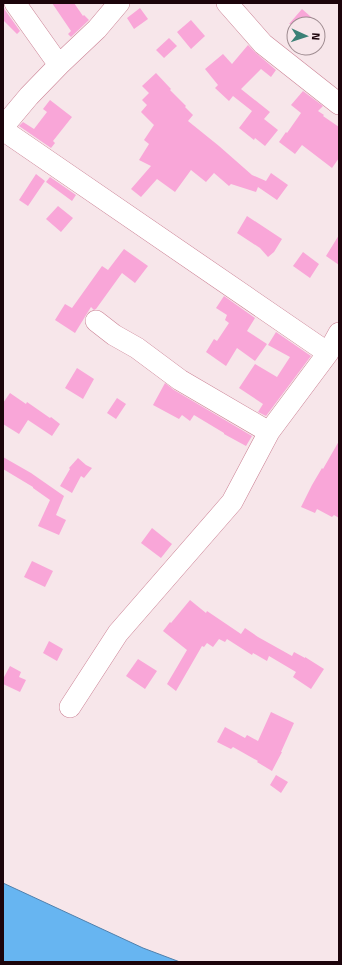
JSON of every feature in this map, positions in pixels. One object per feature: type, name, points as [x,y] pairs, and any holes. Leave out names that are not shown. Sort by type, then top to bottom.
[{"type":"street","points":[[15,3],[59,64]]},
{"type":"street","points":[[119,3],[98,29],[59,64],[29,96],[3,128],[328,352]]},
{"type":"street","points":[[226,3],[263,44],[339,104]]},
{"type":"street","points":[[96,321],[114,335],[137,348],[180,380],[269,432]]},
{"type":"street","points":[[70,708],[118,633],[232,502],[269,432],[328,352],[339,333]]},
{"type":"water","points":[[3,883],[143,948],[180,962],[3,962]]},
{"type":"building","points":[[52,3],[74,3],[83,16],[84,15],[89,20],[71,37],[68,34],[71,31]]},
{"type":"building","points":[[3,5],[20,31],[17,34],[3,20]]},
{"type":"building","points":[[140,8],[148,19],[134,29],[127,18]]},
{"type":"building","points":[[302,9],[310,16],[296,16]]},
{"type":"building","points":[[191,20],[205,36],[191,49],[177,32]]},
{"type":"building","points":[[169,38],[177,46],[164,58],[156,50]]},
{"type":"building","points":[[248,45],[276,70],[271,77],[261,69],[241,89],[270,112],[264,119],[278,130],[265,146],[255,138],[254,140],[239,128],[252,111],[233,96],[229,101],[215,88],[218,85],[205,69],[223,54],[232,64]]},
{"type":"building","points":[[156,73],[193,115],[188,121],[252,175],[266,181],[271,173],[288,185],[277,200],[258,187],[256,192],[231,184],[229,186],[214,173],[206,182],[191,170],[175,192],[157,179],[141,197],[131,189],[151,166],[139,160],[149,144],[144,140],[154,125],[141,112],[147,105],[142,100],[149,93],[142,86]]},
{"type":"building","points":[[303,91],[323,106],[318,111],[324,115],[323,116],[339,127],[339,158],[332,168],[302,145],[295,154],[279,142],[301,113],[291,105]]},
{"type":"building","points":[[50,100],[72,117],[53,141],[55,143],[51,148],[19,126],[23,122],[34,129],[47,112],[43,109]]},
{"type":"building","points":[[36,174],[45,181],[28,206],[19,200]]},
{"type":"building","points":[[50,177],[76,195],[72,201],[46,182]]},
{"type":"building","points":[[58,206],[73,218],[61,232],[46,219]]},
{"type":"building","points":[[247,216],[282,239],[274,252],[268,257],[260,248],[237,233]]},
{"type":"building","points":[[339,235],[339,265],[326,256]]},
{"type":"building","points":[[124,249],[148,266],[135,283],[122,273],[96,309],[94,310],[91,307],[75,333],[55,320],[65,304],[72,308],[102,266],[108,270]]},
{"type":"building","points":[[303,252],[319,264],[310,278],[293,266]]},
{"type":"building","points":[[224,296],[255,318],[247,331],[267,344],[255,361],[237,348],[226,366],[206,352],[214,339],[217,341],[229,323],[225,320],[227,315],[216,308]]},
{"type":"building","points":[[276,332],[311,356],[266,416],[258,412],[263,404],[239,388],[255,364],[277,377],[290,357],[268,345]]},
{"type":"building","points":[[77,368],[94,379],[83,399],[65,388]]},
{"type":"building","points":[[165,383],[174,390],[252,436],[246,446],[194,415],[190,421],[182,415],[179,419],[153,405]]},
{"type":"building","points":[[10,393],[26,404],[27,402],[60,424],[52,436],[28,420],[19,434],[3,424],[3,403]]},
{"type":"building","points":[[117,398],[126,404],[116,419],[107,413]]},
{"type":"building","points":[[339,441],[339,518],[334,515],[332,517],[317,509],[315,513],[301,507],[312,485]]},
{"type":"building","points":[[3,457],[31,473],[64,496],[56,515],[66,520],[59,535],[38,526],[50,500],[33,487],[3,469]]},
{"type":"building","points":[[78,458],[92,468],[84,478],[81,476],[72,493],[60,486],[70,469],[69,468]]},
{"type":"building","points":[[152,528],[172,544],[161,558],[141,543]]},
{"type":"building","points":[[32,561],[53,571],[45,587],[24,577]]},
{"type":"building","points":[[190,600],[206,613],[207,611],[241,634],[245,628],[292,656],[294,652],[324,669],[311,689],[293,677],[296,672],[269,656],[267,661],[253,653],[252,655],[227,639],[225,642],[219,639],[213,647],[207,643],[204,647],[202,646],[176,691],[167,684],[187,650],[163,631]]},
{"type":"building","points":[[49,641],[63,649],[57,661],[43,653]]},
{"type":"building","points":[[138,659],[157,671],[145,689],[126,676]]},
{"type":"building","points":[[10,666],[21,672],[19,677],[26,680],[20,692],[3,684],[3,679]]},
{"type":"building","points":[[271,712],[294,723],[272,771],[233,747],[231,749],[217,742],[225,727],[245,738],[247,735],[258,741]]},
{"type":"building","points":[[276,775],[288,782],[281,793],[270,785]]}]
